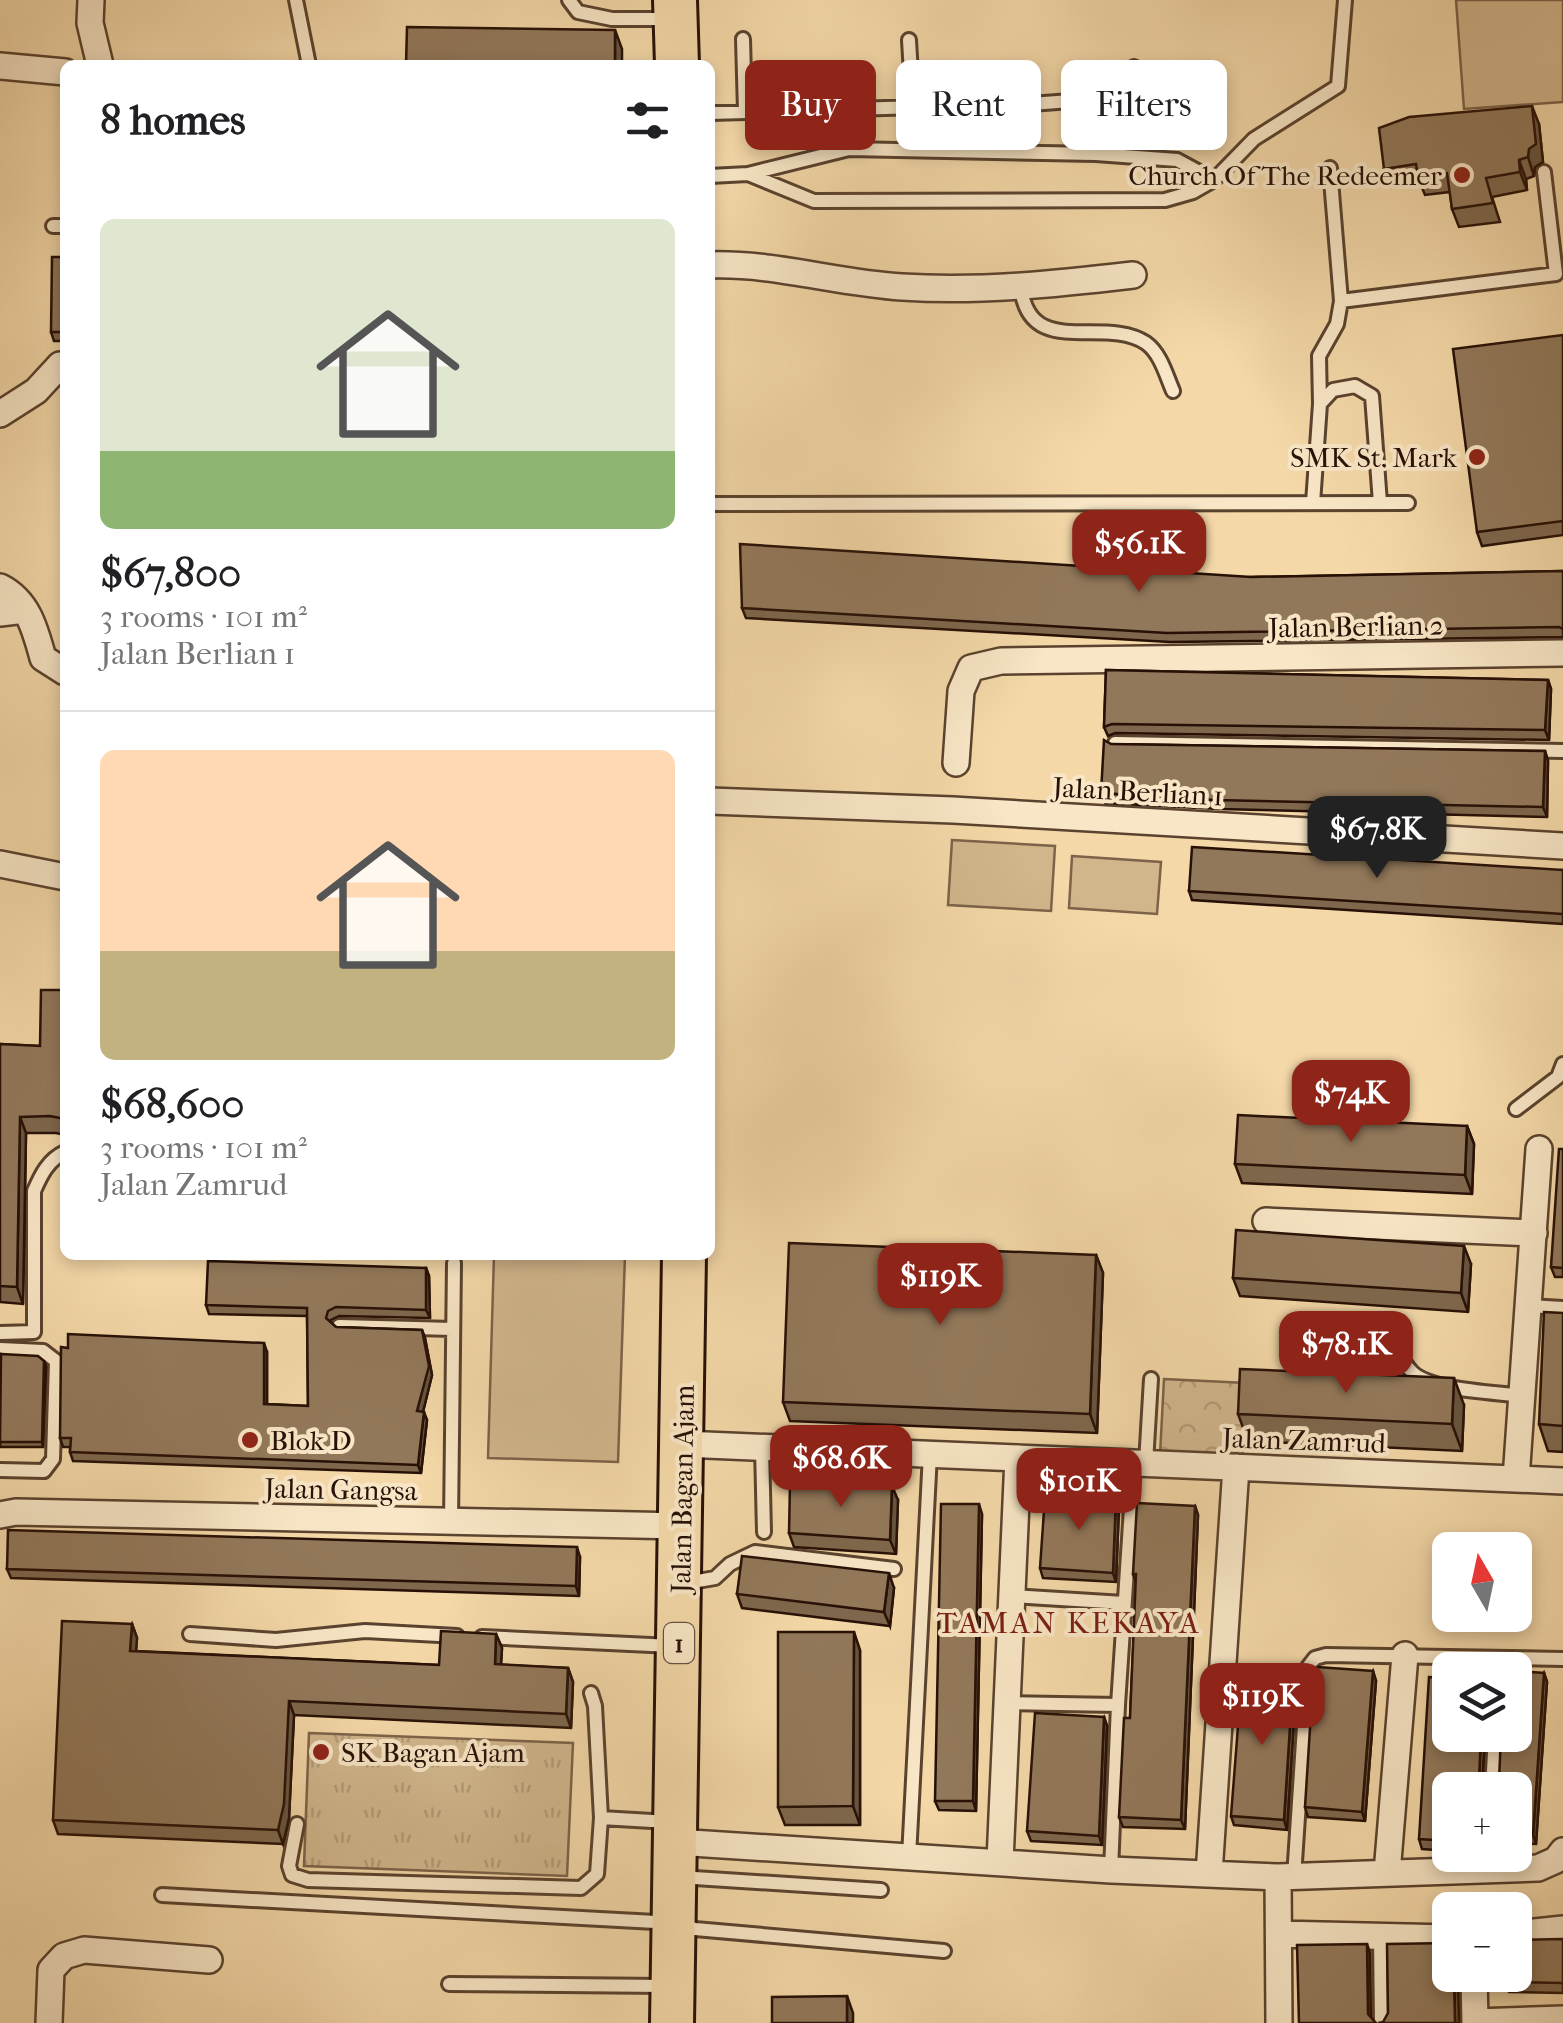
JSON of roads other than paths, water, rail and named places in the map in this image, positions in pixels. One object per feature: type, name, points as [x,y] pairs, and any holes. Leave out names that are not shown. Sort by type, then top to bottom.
[{"type":"main road","points":[[675,10],[677,60]]},
{"type":"main road","name":"Jalan Bagan Ajam","points":[[673,2004],[684,1260]]},
{"type":"street","points":[[90,0],[90,23],[99,60]]},
{"type":"street","points":[[0,66],[60,72]]},
{"type":"street","points":[[715,266],[773,268],[900,287],[1021,288],[1133,274]]},
{"type":"street","points":[[0,414],[36,391],[60,365]]},
{"type":"street","points":[[10,601],[34,623],[44,658],[60,669]]},
{"type":"street","name":"Jalan Berlian 2","points":[[956,763],[960,691],[971,668],[1001,661],[1563,652]]},
{"type":"street","name":"Jalan Berlian 1","points":[[715,801],[953,810],[1563,846]]},
{"type":"street","points":[[0,864],[60,876]]},
{"type":"street","points":[[1516,1478],[1538,1149]]},
{"type":"street","points":[[1266,1222],[1534,1233]]},
{"type":"street","name":"Jalan Zamrud","points":[[683,1444],[1563,1480]]},
{"type":"street","points":[[1000,1860],[1018,1458]]},
{"type":"street","points":[[1209,1874],[1236,1466]]},
{"type":"street","name":"Jalan Gangsa","points":[[0,1515],[16,1512],[682,1526]]},
{"type":"street","points":[[1387,1873],[1404,1656]]},
{"type":"street","points":[[676,1847],[1286,1877],[1432,1868]]},
{"type":"street","points":[[1532,1867],[1538,1868],[1560,1855]]},
{"type":"street","points":[[1279,2023],[1279,1934],[1286,1877]]},
{"type":"street","points":[[1532,1932],[1563,1929]]},
{"type":"street","points":[[1279,1934],[1432,1937]]},
{"type":"street","points":[[49,2023],[51,1970],[64,1956],[84,1950],[208,1960]]},
{"type":"street","points":[[1474,1992],[1474,2022],[1563,2019]]},
{"type":"lane","points":[[296,0],[308,60]]},
{"type":"lane","points":[[570,0],[578,12],[612,19],[675,10]]},
{"type":"lane","points":[[748,174],[814,200],[1165,200],[1193,192],[1214,180],[1254,140],[1338,86],[1345,0]]},
{"type":"lane","points":[[715,113],[745,112],[744,39]]},
{"type":"lane","points":[[909,40],[910,60]]},
{"type":"lane","points":[[715,176],[748,174],[849,149],[1096,154],[1177,160],[1214,180]]},
{"type":"lane","points":[[1314,503],[1319,356],[1337,324],[1341,301],[1330,168]]},
{"type":"lane","points":[[1341,301],[1556,274],[1544,172]]},
{"type":"lane","points":[[1021,288],[1023,307],[1034,322],[1053,330],[1124,334],[1145,342],[1157,354],[1173,392]]},
{"type":"lane","points":[[1320,404],[1333,390],[1355,386],[1372,396],[1380,503]]},
{"type":"lane","points":[[715,504],[1408,503]]},
{"type":"lane","points":[[1115,744],[1563,751]]},
{"type":"lane","points":[[1516,1109],[1558,1077],[1563,1064]]},
{"type":"lane","points":[[0,1332],[34,1332],[34,1191],[54,1157],[60,1154]]},
{"type":"lane","points":[[451,1522],[454,1263]]},
{"type":"lane","points":[[1529,1306],[1563,1308]]},
{"type":"lane","points":[[339,1326],[453,1329]]},
{"type":"lane","points":[[1395,1328],[1398,1350],[1414,1374],[1442,1385],[1522,1396]]},
{"type":"lane","points":[[0,1349],[43,1351],[56,1361],[52,1459],[44,1471],[0,1470]]},
{"type":"lane","points":[[1111,1870],[1124,1602],[1150,1379]]},
{"type":"lane","points":[[762,1447],[764,1532]]},
{"type":"lane","points":[[909,1857],[930,1454]]},
{"type":"lane","points":[[680,1583],[715,1578],[730,1564],[756,1552],[894,1569]]},
{"type":"lane","points":[[1013,1596],[1124,1602]]},
{"type":"lane","points":[[190,1634],[276,1640],[365,1631],[679,1646]]},
{"type":"lane","points":[[1286,1877],[1308,1666],[1315,1658],[1326,1655],[1432,1658]]},
{"type":"lane","points":[[1532,1660],[1563,1658]]},
{"type":"lane","points":[[296,1824],[288,1866],[292,1875],[308,1880],[581,1888],[597,1874],[601,1818],[596,1706],[591,1693]]},
{"type":"lane","points":[[1010,1703],[1118,1705]]},
{"type":"lane","points":[[601,1818],[676,1847],[881,1890]]},
{"type":"lane","points":[[162,1895],[674,1924],[944,1951]]},
{"type":"lane","points":[[1380,1936],[1381,2023]]},
{"type":"lane","points":[[449,1984],[673,2004]]},
{"type":"place","name":"Church Of The Redeemer","points":[[1462,175]]},
{"type":"place","name":"SMK St. Mark","points":[[1477,457]]},
{"type":"place","name":"Blok D","points":[[250,1440]]},
{"type":"place","name":"SK Bagan Ajam","points":[[321,1752]]},
{"type":"district","name":"TAMAN KEKAYA","points":[[1069,1623]]}]
